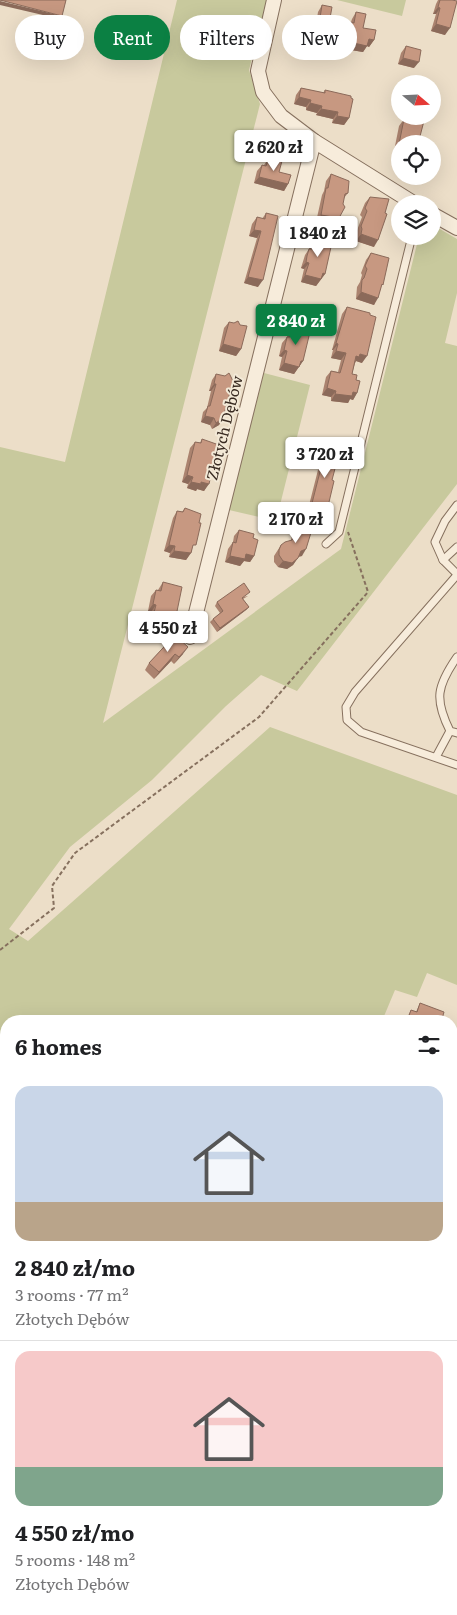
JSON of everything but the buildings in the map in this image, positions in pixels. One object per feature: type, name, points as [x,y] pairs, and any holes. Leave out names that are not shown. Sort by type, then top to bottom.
[{"type":"street","points":[[274,0],[258,72],[263,92],[281,116],[314,141],[401,195]]},
{"type":"street","name":"Złotych Dębów","points":[[190,637],[314,141]]},
{"type":"street","points":[[441,219],[457,228]]},
{"type":"lane","points":[[326,544],[339,532],[344,516],[410,245]]},
{"type":"lane","points":[[457,505],[444,521],[435,542],[443,560],[457,574],[355,692],[346,707],[347,720],[361,732],[457,765]]},
{"type":"lane","points":[[443,560],[457,547]]},
{"type":"lane","points":[[436,758],[454,732],[442,716],[440,690],[443,679],[457,657]]},
{"type":"path","points":[[0,950],[54,908],[52,886],[75,853],[258,718],[368,592],[344,516]]},
{"type":"green space","points":[[177,0],[267,0],[263,15],[180,15],[180,60],[252,60],[249,70],[260,104],[103,723],[341,549],[417,245],[441,245],[441,230],[457,239],[457,293],[445,343],[457,346],[457,484],[297,691],[261,675],[226,706],[152,780],[70,847],[9,929],[28,941],[270,727],[457,795],[457,985],[427,973],[417,997],[395,990],[385,1015],[0,1015],[0,447],[65,462],[162,60],[170,60],[170,29]]},
{"type":"green space","points":[[337,0],[406,0],[402,16]]},
{"type":"green space","points":[[264,373],[310,385],[276,521],[229,510]]}]
